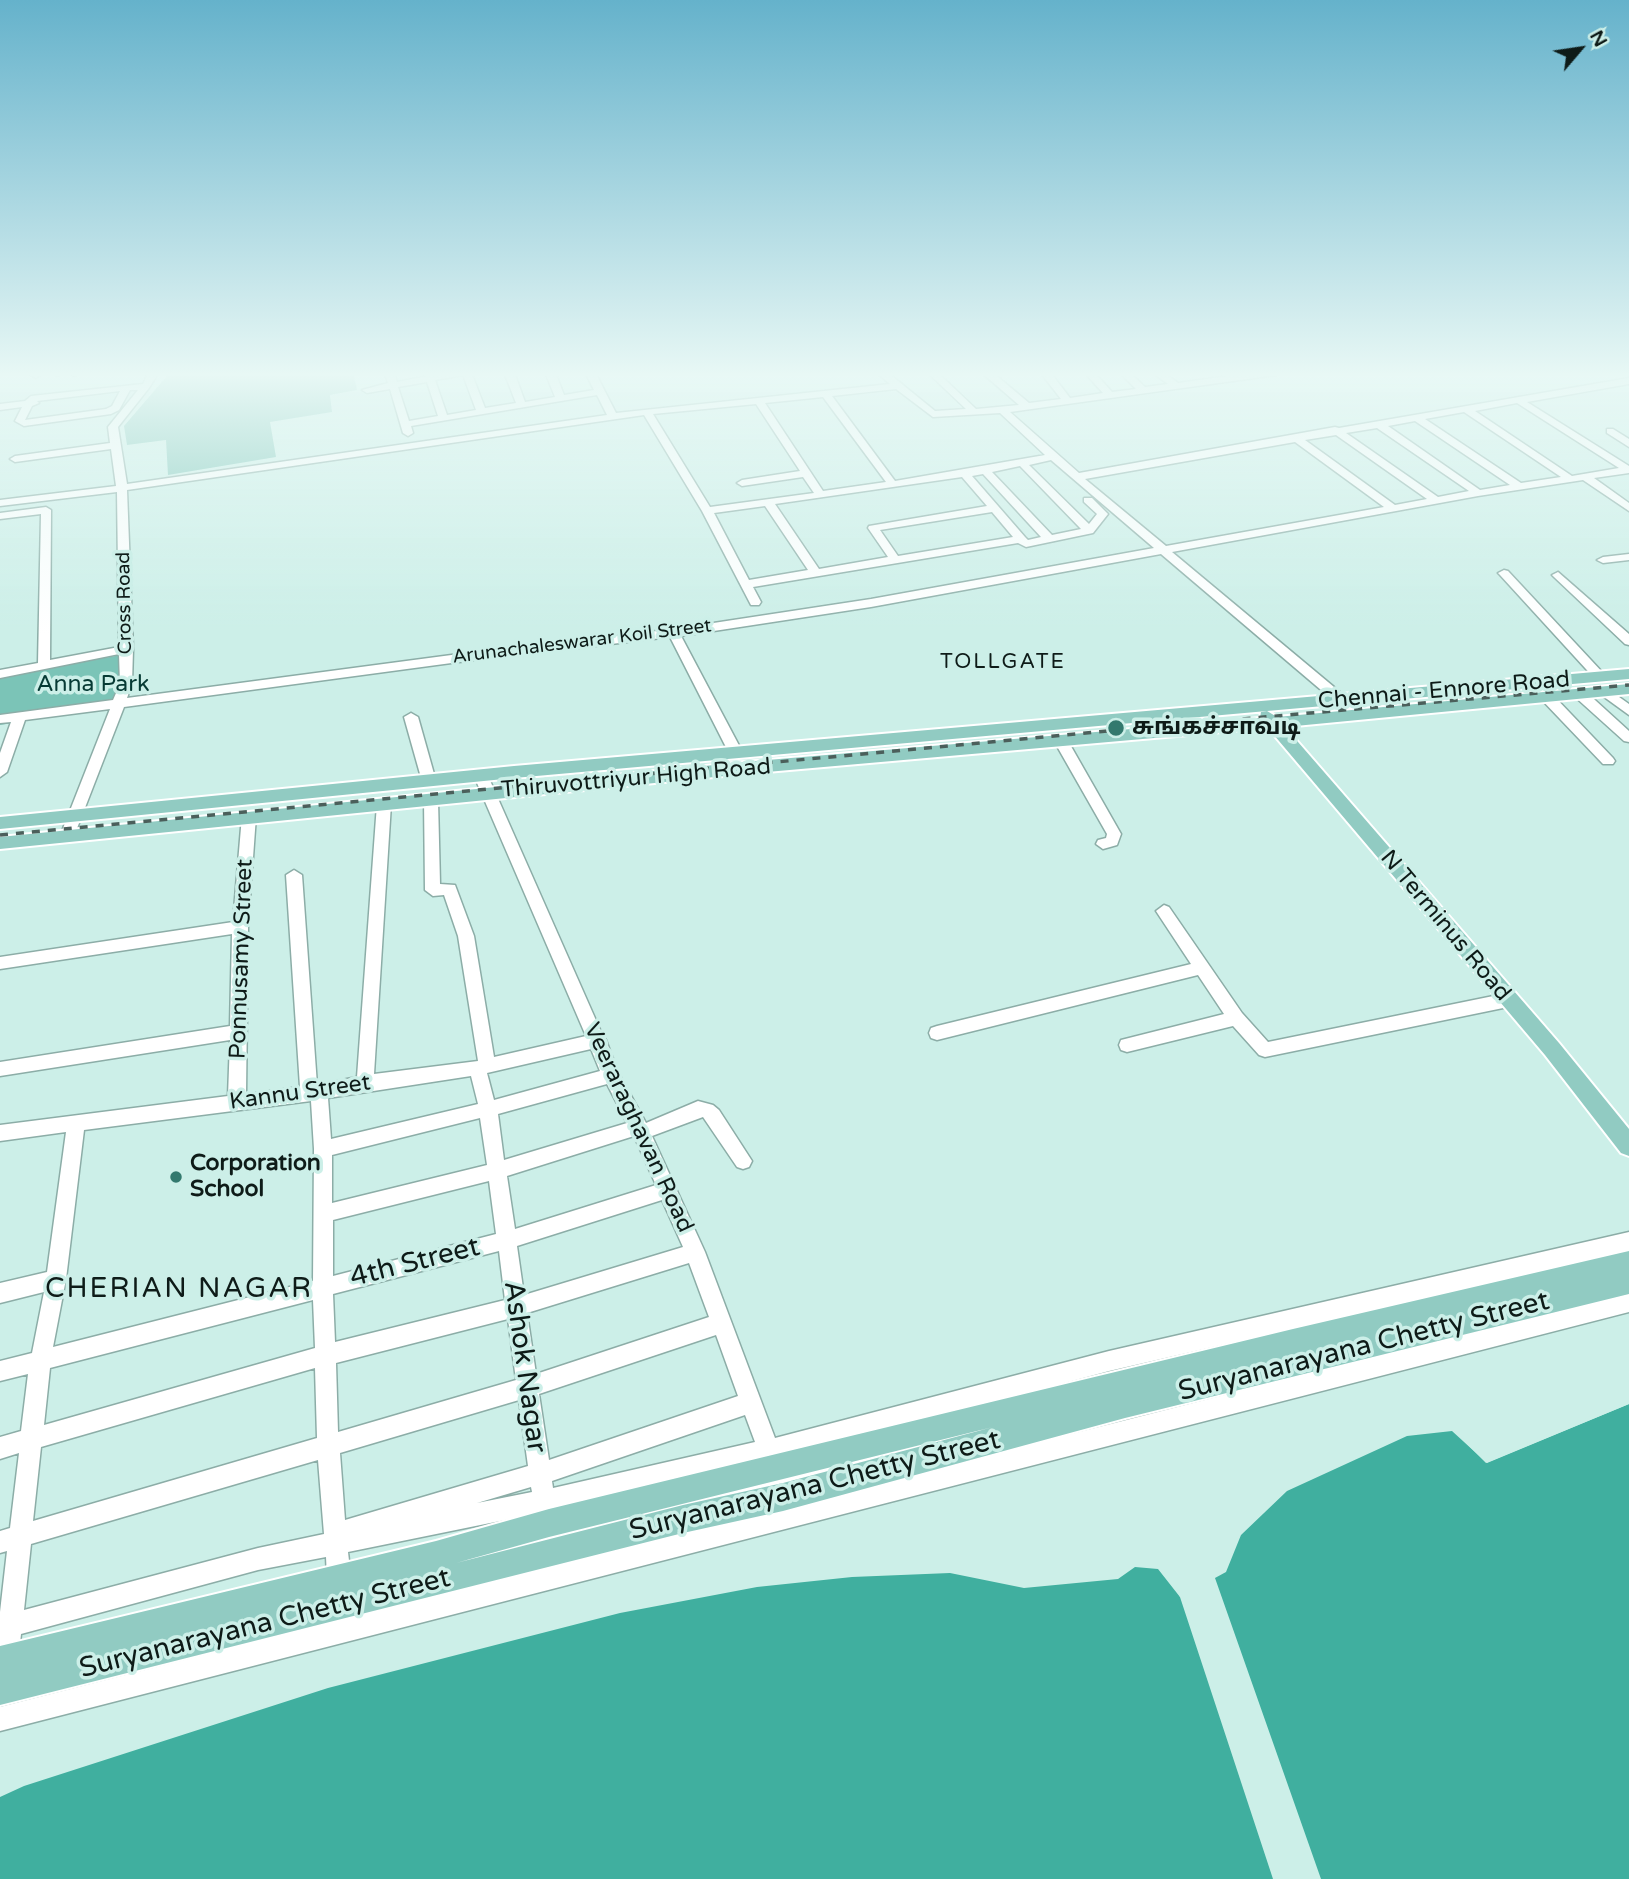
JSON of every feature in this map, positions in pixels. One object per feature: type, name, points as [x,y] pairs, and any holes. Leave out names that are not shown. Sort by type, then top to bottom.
[{"type":"main road","name":"Chennai - Ennore Road","points":[[1272,722],[1579,693],[1629,674]]},
{"type":"main road","name":"Chennai - Ennore Road","points":[[1259,707],[1602,684],[1629,688]]},
{"type":"main road","name":"Thiruvottriyur High Road","points":[[0,842],[431,800],[484,785],[736,753],[1259,707]]},
{"type":"main road","name":"N Terminus Road","points":[[1259,707],[1552,1049],[1629,1146]]},
{"type":"main road","name":"Thiruvottriyur High Road","points":[[0,823],[429,781],[484,785],[1061,741],[1272,722]]},
{"type":"main road","name":"Suryanarayana Chetty Street","points":[[3,1660],[436,1556],[772,1460],[1629,1262]]},
{"type":"main road","name":"Suryanarayana Chetty Street","points":[[0,1690],[683,1519],[783,1497],[1125,1405],[1629,1282]]},
{"type":"street","name":"Cross Road","points":[[118,460],[122,488],[127,649],[125,690]]},
{"type":"street","points":[[0,503],[312,460]]},
{"type":"street","points":[[675,460],[755,602]]},
{"type":"street","points":[[797,460],[820,494]]},
{"type":"street","points":[[874,460],[893,485]]},
{"type":"street","points":[[706,512],[965,474],[1041,460],[1103,514],[1089,531],[1026,544],[965,474]]},
{"type":"street","points":[[1056,460],[1359,715]]},
{"type":"street","points":[[1076,477],[1174,460]]},
{"type":"street","points":[[1326,460],[1393,508]]},
{"type":"street","points":[[1378,460],[1436,500]]},
{"type":"street","points":[[1430,460],[1478,493]]},
{"type":"street","points":[[1479,460],[1518,486]]},
{"type":"street","points":[[1542,460],[1569,478]]},
{"type":"street","points":[[1613,460],[1629,470]]},
{"type":"street","points":[[1022,463],[1089,531]]},
{"type":"street","points":[[985,470],[1049,540]]},
{"type":"street","name":"Arunachaleswarar Koil Street","points":[[0,719],[674,633],[871,603],[1436,500],[1629,470]]},
{"type":"street","points":[[742,483],[806,473]]},
{"type":"street","points":[[1585,477],[1629,508]]},
{"type":"street","points":[[768,502],[815,572]]},
{"type":"street","points":[[895,560],[873,528],[995,508]]},
{"type":"street","points":[[0,516],[46,510],[44,666]]},
{"type":"street","points":[[747,584],[1021,539]]},
{"type":"street","points":[[1603,560],[1629,556]]},
{"type":"street","points":[[1504,573],[1629,711]]},
{"type":"street","points":[[1558,575],[1629,641]]},
{"type":"street","points":[[674,633],[736,753]]},
{"type":"street","points":[[0,674],[127,649]]},
{"type":"street","points":[[67,836],[117,702],[125,690],[141,699]]},
{"type":"street","points":[[1579,693],[1629,738]]},
{"type":"street","points":[[1545,695],[1608,761]]},
{"type":"street","points":[[0,772],[20,715]]},
{"type":"street","points":[[411,717],[429,781]]},
{"type":"street","points":[[1061,741],[1114,834],[1112,841],[1103,844]]},
{"type":"street","name":"Veeraraghavan Road","points":[[484,785],[598,1040],[611,1075],[640,1130],[695,1252],[772,1460]]},
{"type":"street","points":[[431,800],[433,890],[450,889],[466,936],[482,1067]]},
{"type":"street","points":[[365,1083],[384,804]]},
{"type":"street","name":"Ponnusamy Street","points":[[237,1102],[240,927],[249,816]]},
{"type":"street","points":[[294,875],[314,1092],[323,1149],[323,1287],[328,1445],[339,1578]]},
{"type":"street","points":[[1164,911],[1236,1018],[1265,1050],[1508,1000]]},
{"type":"street","points":[[0,963],[240,927]]},
{"type":"street","points":[[937,1032],[1202,968]]},
{"type":"street","points":[[1127,1045],[1236,1018]]},
{"type":"street","points":[[0,1069],[238,1032]]},
{"type":"street","name":"Kannu Street","points":[[0,1133],[482,1067],[598,1040]]},
{"type":"street","name":"Ashok Nagar","points":[[482,1067],[529,1387],[538,1474],[544,1501]]},
{"type":"street","points":[[323,1149],[488,1109],[611,1075]]},
{"type":"street","points":[[323,1214],[496,1171],[640,1130],[698,1110],[707,1110],[713,1115],[743,1161]]},
{"type":"street","points":[[0,1690],[10,1540],[32,1439],[40,1362],[56,1279],[76,1124]]},
{"type":"street","name":"4th Street","points":[[0,1371],[507,1240],[666,1190]]},
{"type":"street","points":[[335,1539],[772,1460],[1109,1361],[1629,1241]]},
{"type":"street","points":[[0,1448],[326,1355],[516,1307],[695,1252]]},
{"type":"street","points":[[0,1293],[56,1279]]},
{"type":"street","points":[[0,1719],[1629,1302]]},
{"type":"street","points":[[10,1540],[529,1387],[722,1323]]},
{"type":"street","points":[[6,1626],[335,1539],[752,1402]]},
{"type":"green space","points":[[167,460],[260,460],[168,475]]},
{"type":"green space","name":"Anna Park","points":[[121,655],[122,693],[106,708],[0,725],[0,676]]},
{"type":"shaded area","points":[[1629,1404],[1629,1879],[0,1879],[0,1797],[24,1786],[328,1688],[620,1613],[757,1587],[852,1577],[950,1573],[1024,1588],[1118,1579],[1135,1567],[1158,1569],[1180,1597],[1226,1572],[1241,1535],[1287,1491],[1407,1436],[1452,1431],[1487,1463]]},
{"type":"pier","points":[[1629,1400],[1629,1404],[1486,1463],[1451,1428],[1487,1459]]},
{"type":"pier","points":[[1214,1575],[1321,1879],[1273,1879],[1177,1588],[1180,1592]]},
{"type":"railway","points":[[0,835],[1117,730],[1629,685]]},
{"type":"place","name":"சுங்கச்சாவடி","points":[[1116,728]]},
{"type":"place","name":"Corporation School","points":[[176,1177]]},
{"type":"district","name":"TOLLGATE","points":[[1003,662]]},
{"type":"district","name":"CHERIAN NAGAR","points":[[179,1290]]}]
